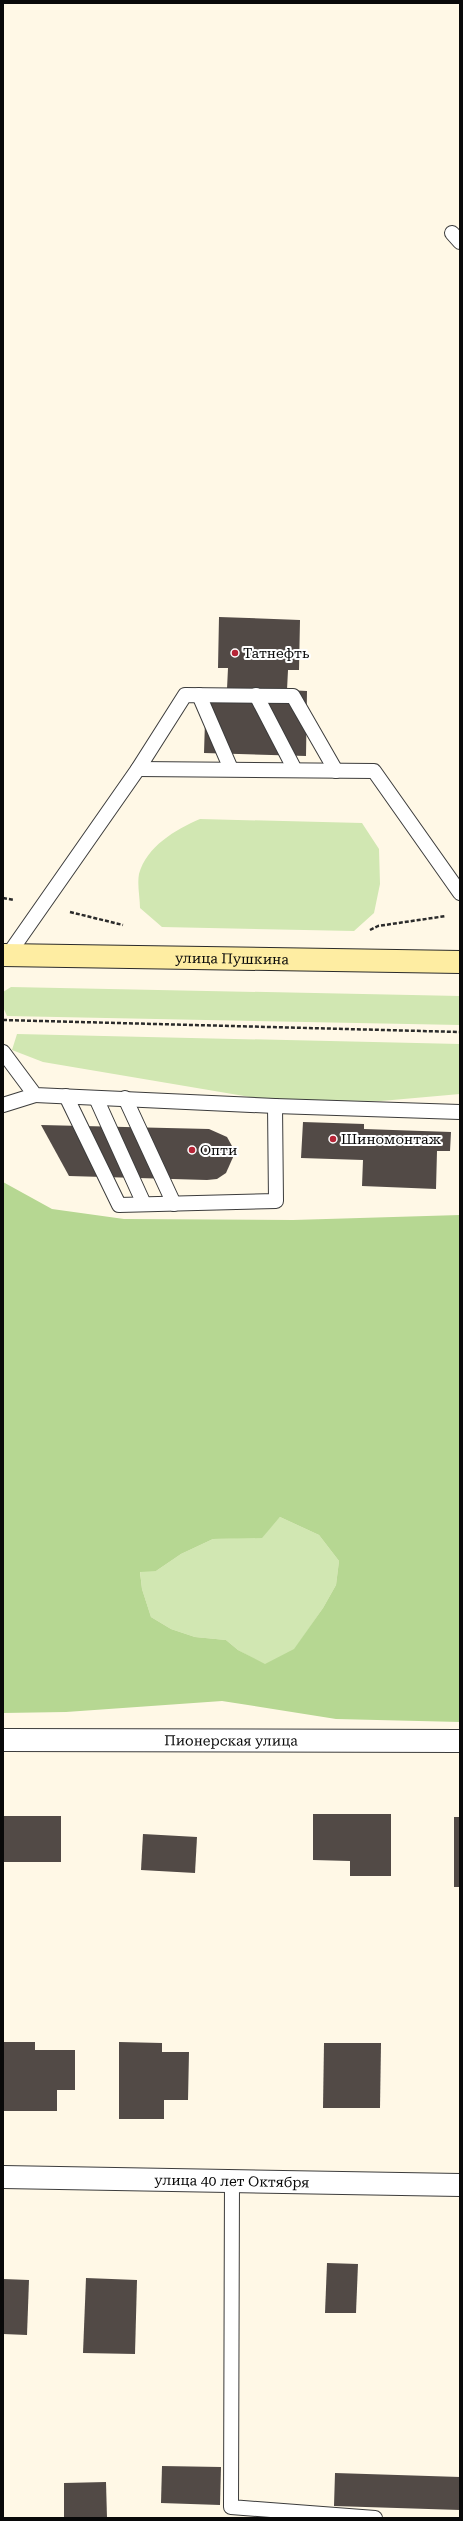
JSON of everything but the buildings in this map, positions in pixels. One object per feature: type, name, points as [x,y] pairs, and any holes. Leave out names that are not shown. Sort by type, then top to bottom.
[{"type":"main road","name":"улица Пушкина","points":[[5,955],[460,962]]},
{"type":"street","name":"Пионерская улица","points":[[3,1740],[460,1741]]},
{"type":"street","name":"улица 40 лет Октября","points":[[3,2177],[460,2185]]},
{"type":"lane","points":[[5,955],[43,905],[138,768],[185,695],[293,696],[336,770]]},
{"type":"lane","points":[[199,695],[231,769]]},
{"type":"lane","points":[[256,695],[295,770]]},
{"type":"lane","points":[[138,768],[374,771],[460,893]]},
{"type":"lane","points":[[3,1052],[35,1095]]},
{"type":"lane","points":[[3,1105],[35,1095],[275,1106],[460,1112]]},
{"type":"lane","points":[[66,1096],[119,1205],[276,1201],[275,1106]]},
{"type":"lane","points":[[96,1098],[144,1204]]},
{"type":"lane","points":[[125,1098],[174,1204]]},
{"type":"lane","points":[[232,2180],[231,2507],[375,2518]]},
{"type":"path","points":[[3,898],[43,905],[128,926]]},
{"type":"path","points":[[363,933],[378,926],[453,914]]},
{"type":"path","points":[[3,1020],[460,1032]]},
{"type":"green space","points":[[200,819],[362,823],[379,849],[380,884],[374,913],[354,931],[162,927],[140,908],[138,887],[139,874],[148,855],[155,847],[181,828]]},
{"type":"green space","points":[[11,987],[460,996],[460,1025],[7,1016],[3,1007],[3,992]]},
{"type":"green space","points":[[17,1034],[460,1044],[460,1094],[381,1101],[268,1100],[43,1062],[12,1050]]},
{"type":"green space","points":[[3,1182],[52,1209],[124,1219],[293,1220],[460,1215],[460,1722],[336,1719],[222,1701],[66,1712],[3,1713]],"holes":[[[280,1517],[319,1535],[339,1561],[336,1585],[323,1608],[294,1649],[265,1664],[238,1650],[226,1640],[195,1637],[171,1629],[151,1617],[142,1589],[140,1572],[156,1571],[181,1554],[213,1539],[262,1538]]]},
{"type":"green space","points":[[280,1517],[319,1535],[339,1561],[336,1585],[323,1608],[294,1650],[265,1665],[238,1650],[226,1640],[195,1637],[171,1629],[151,1617],[142,1589],[140,1571],[156,1571],[181,1554],[213,1539],[262,1537]]},
{"type":"place","name":"Татнефть","points":[[235,653]]},
{"type":"place","name":"Шиномонтаж","points":[[333,1139]]},
{"type":"place","name":"Опти","points":[[192,1150]]}]
